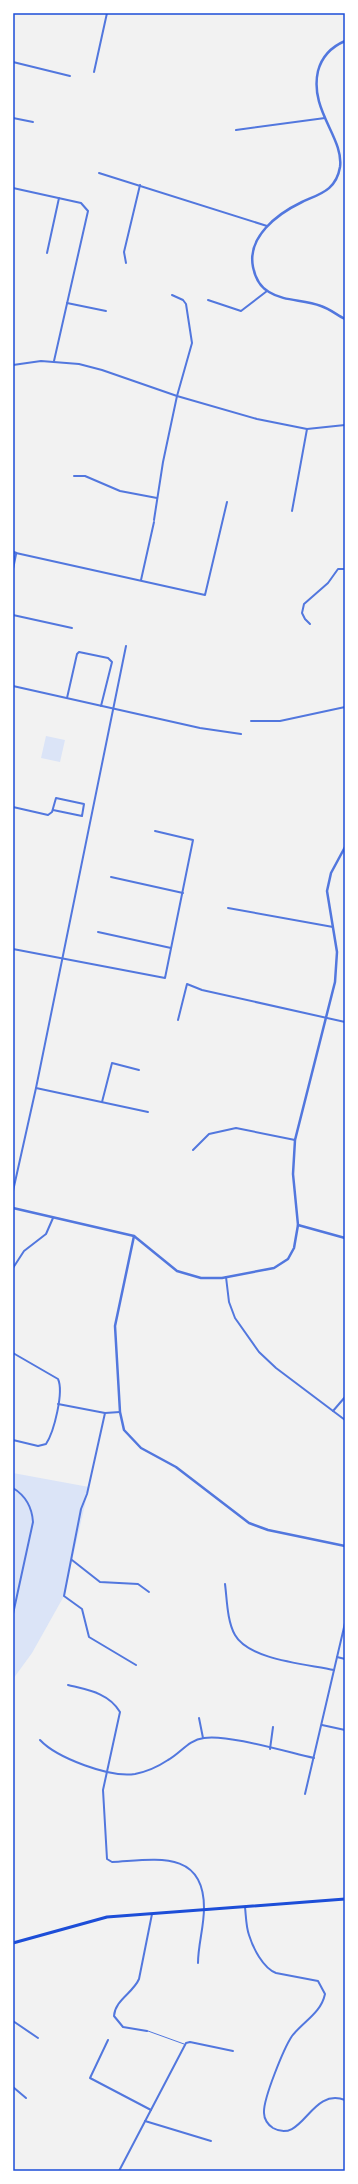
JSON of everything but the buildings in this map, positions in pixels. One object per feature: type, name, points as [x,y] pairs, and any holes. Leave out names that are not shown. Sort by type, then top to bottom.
[{"type":"main road","points":[[13,1943],[107,1917],[345,1899]]},
{"type":"street","points":[[94,72],[107,13]]},
{"type":"street","points":[[345,41],[333,48],[323,58],[319,68],[316,87],[325,118],[340,155],[340,167],[331,186],[317,197],[294,207],[267,226],[255,242],[251,258],[255,277],[267,291],[281,298],[322,306],[345,319]]},
{"type":"street","points":[[13,62],[70,76]]},
{"type":"street","points":[[13,118],[33,122]]},
{"type":"street","points":[[236,130],[325,118]]},
{"type":"street","points":[[99,172],[267,226]]},
{"type":"street","points":[[126,264],[124,252],[140,185]]},
{"type":"street","points":[[13,188],[82,203],[88,211],[54,361]]},
{"type":"street","points":[[47,253],[59,198]]},
{"type":"street","points":[[208,300],[241,311],[267,291]]},
{"type":"street","points":[[142,580],[177,396],[192,343],[186,304],[183,300],[172,295]]},
{"type":"street","points":[[67,303],[106,311]]},
{"type":"street","points":[[13,365],[27,362],[54,361],[79,364],[102,370],[177,396],[257,418],[307,429],[345,425]]},
{"type":"street","points":[[292,511],[307,429]]},
{"type":"street","points":[[74,476],[85,476],[120,491],[158,498]]},
{"type":"street","points":[[13,568],[15,552],[205,595],[227,502]]},
{"type":"street","points":[[310,624],[305,620],[302,612],[304,604],[328,583],[338,569],[345,569]]},
{"type":"street","points":[[13,615],[72,628]]},
{"type":"street","points":[[13,1191],[63,960],[126,646]]},
{"type":"street","points":[[67,698],[77,654],[79,652],[108,658],[112,662],[101,706]]},
{"type":"street","points":[[13,686],[200,728],[241,734]]},
{"type":"street","points":[[251,721],[280,721],[345,707]]},
{"type":"street","points":[[13,801],[14,807],[48,815],[53,810],[56,798],[84,804],[82,816],[53,810]]},
{"type":"street","points":[[13,949],[63,960],[165,978],[193,840],[155,831]]},
{"type":"street","points":[[13,1208],[134,1236],[177,1271],[201,1278],[226,1277],[279,1265],[288,1259],[294,1248],[298,1225],[293,1174],[295,1140],[337,968],[338,952],[327,891],[331,872],[345,847]]},
{"type":"street","points":[[111,877],[183,893]]},
{"type":"street","points":[[228,908],[333,927]]},
{"type":"street","points":[[98,932],[171,948]]},
{"type":"street","points":[[178,1020],[187,984],[202,990],[345,1022]]},
{"type":"street","points":[[102,1102],[112,1064],[139,1070]]},
{"type":"street","points":[[36,1088],[148,1112]]},
{"type":"street","points":[[194,1150],[209,1134],[236,1128],[295,1140]]},
{"type":"street","points":[[13,1268],[24,1251],[46,1234],[53,1218]]},
{"type":"street","points":[[298,1225],[345,1238]]},
{"type":"street","points":[[134,1236],[115,1326],[120,1412],[124,1430],[133,1442],[176,1468],[249,1522],[268,1530],[345,1546]]},
{"type":"street","points":[[226,1277],[229,1302],[235,1318],[259,1352],[276,1368],[345,1420]]},
{"type":"street","points":[[13,1353],[58,1379],[60,1385],[58,1404],[49,1439],[46,1444],[38,1446],[13,1440]]},
{"type":"street","points":[[332,1411],[345,1397]]},
{"type":"street","points":[[58,1404],[105,1413],[120,1412]]},
{"type":"street","points":[[105,1413],[87,1494],[81,1509],[64,1596],[82,1610],[89,1637],[136,1665]]},
{"type":"street","points":[[13,1488],[20,1492],[27,1501],[32,1512],[33,1522],[13,1614]]},
{"type":"street","points":[[72,1560],[100,1582],[138,1584],[149,1592]]},
{"type":"street","points":[[225,1584],[232,1628],[241,1643],[248,1649],[260,1654],[334,1670]]},
{"type":"street","points":[[305,1794],[345,1622]]},
{"type":"street","points":[[337,1657],[345,1659]]},
{"type":"street","points":[[68,1685],[99,1693],[115,1705],[120,1712],[103,1790],[107,1859],[112,1862],[167,1860],[182,1864],[192,1871],[199,1881],[204,1909],[198,1948],[198,1963]]},
{"type":"street","points":[[199,1718],[203,1738]]},
{"type":"street","points":[[322,1725],[345,1730]]},
{"type":"street","points":[[270,1749],[273,1727]]},
{"type":"street","points":[[40,1740],[45,1745],[83,1765],[119,1774],[142,1772],[168,1761],[188,1743],[203,1738],[236,1741],[314,1758]]},
{"type":"street","points":[[245,1906],[248,1935],[266,1967],[276,1973],[315,1980],[322,1987],[325,1994],[322,2005],[291,2037],[280,2060],[266,2100],[264,2112],[267,2121],[278,2130],[289,2130],[298,2126],[314,2108],[325,2099],[345,2100]]},
{"type":"street","points":[[147,2031],[123,2027],[114,2016],[116,2006],[137,1985],[152,1913]]},
{"type":"street","points":[[13,2021],[38,2038]]},
{"type":"street","points":[[108,2040],[90,2078],[151,2110]]},
{"type":"street","points":[[119,2171],[185,2044],[190,2042],[233,2051]]},
{"type":"street","points":[[13,2087],[26,2098]]},
{"type":"street","points":[[145,2121],[210,2141]]},
{"type":"lane","points":[[147,2031],[185,2044]]},
{"type":"shaded area","points":[[46,736],[65,740],[60,762],[41,758]]},
{"type":"shaded area","points":[[13,1473],[89,1487],[64,1596],[32,1653],[13,1679]]}]
